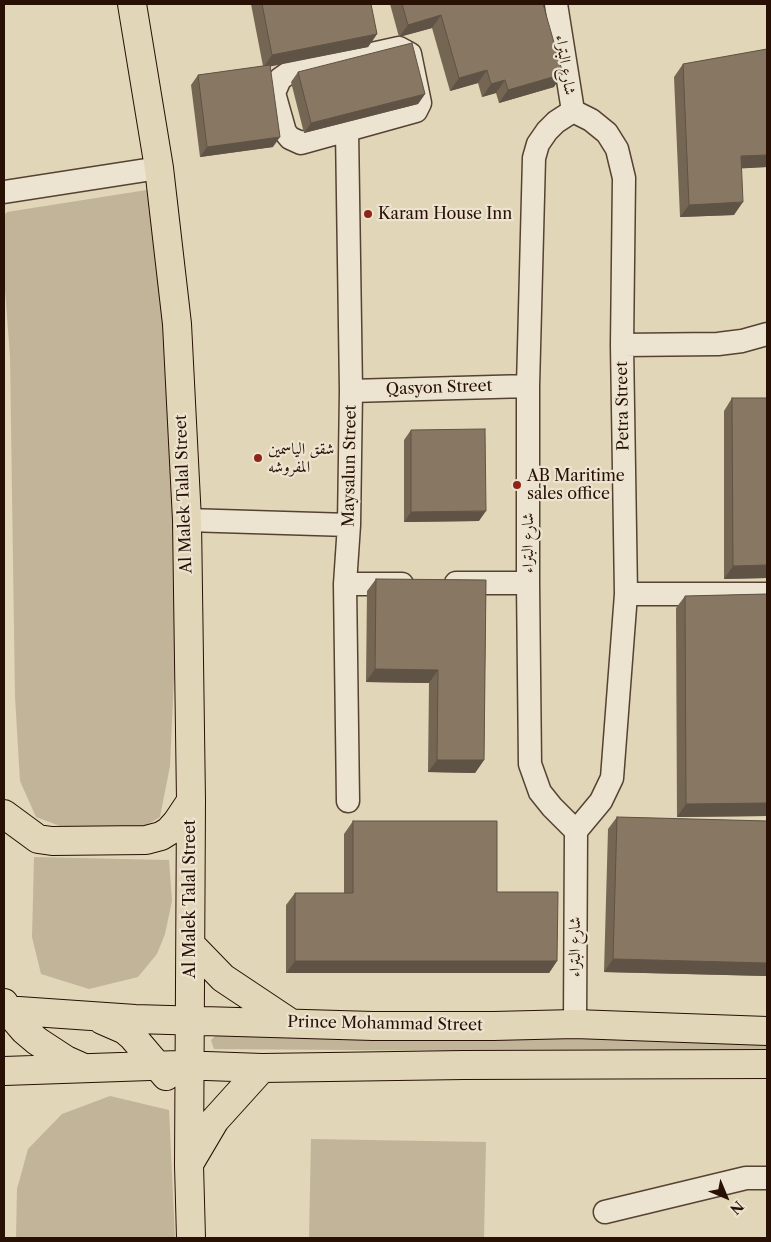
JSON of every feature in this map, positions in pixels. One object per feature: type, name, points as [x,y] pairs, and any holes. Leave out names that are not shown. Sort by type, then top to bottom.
[{"type":"main road","name":"Al Malek Talal Street","points":[[136,4],[160,168],[177,324],[187,520],[191,801],[189,1020],[191,1238]]},
{"type":"main road","points":[[4,814],[38,839],[52,841],[146,840],[161,836],[168,831],[177,822],[191,801]]},
{"type":"main road","points":[[191,945],[223,978],[291,1023]]},
{"type":"main road","points":[[5,1008],[37,1042],[66,1060],[84,1068]]},
{"type":"main road","name":"Prince Mohammad Street","points":[[5,1008],[135,1019],[373,1026],[575,1024],[767,1031]]},
{"type":"main road","points":[[94,1016],[125,1030],[166,1075],[177,1095],[189,1131]]},
{"type":"main road","points":[[4,1072],[158,1066],[262,1068],[767,1064]]},
{"type":"main road","points":[[189,1165],[215,1120],[262,1068]]},
{"type":"street","name":"شارع البتراء","points":[[556,4],[573,112],[556,122],[547,131],[538,144],[534,158],[528,386],[530,764],[540,792],[576,831],[575,1024]]},
{"type":"street","points":[[399,48],[406,50],[410,54],[420,103],[416,111],[347,130],[301,143],[290,138],[285,132],[274,93],[280,79],[290,72],[399,48]]},
{"type":"street","name":"Petra Street","points":[[573,112],[590,120],[607,133],[617,150],[624,178],[622,345],[626,594],[612,778],[601,801],[576,831]]},
{"type":"street","name":"Maysalun Street","points":[[347,130],[351,391],[349,525],[345,584],[348,801]]},
{"type":"street","points":[[4,192],[160,168]]},
{"type":"street","points":[[622,345],[718,344],[742,341],[767,334]]},
{"type":"street","name":"Qasyon Street","points":[[351,391],[528,386]]},
{"type":"street","points":[[187,520],[349,525]]},
{"type":"street","points":[[345,584],[528,583]]},
{"type":"street","points":[[626,594],[767,594]]},
{"type":"street","points":[[604,1212],[746,1178],[767,1178]]},
{"type":"shaded area","points":[[153,189],[171,368],[179,567],[170,766],[160,817],[137,831],[60,826],[36,817],[20,781],[15,697],[10,356],[4,276],[4,215],[7,212]]},
{"type":"shaded area","points":[[34,857],[169,860],[172,901],[165,934],[157,954],[138,977],[89,989],[41,974],[32,937]]},
{"type":"shaded area","points":[[217,1034],[767,1038],[767,1053],[214,1049],[211,1040]]},
{"type":"shaded area","points":[[110,1096],[169,1110],[175,1238],[16,1238],[17,1189],[28,1149],[62,1114]]},
{"type":"shaded area","points":[[311,1139],[486,1142],[484,1238],[309,1238]]},
{"type":"building","points":[[262,4],[371,4],[377,34],[272,55]]},
{"type":"building","points":[[402,4],[543,4],[563,74],[508,90],[505,80],[491,84],[487,70],[459,78],[441,15],[408,25]]},
{"type":"building","points":[[412,43],[425,94],[311,123],[298,72]]},
{"type":"building","points":[[767,49],[767,155],[741,156],[743,202],[689,205],[683,64]]},
{"type":"building","points":[[270,65],[280,137],[207,147],[198,75]]},
{"type":"building","points":[[732,398],[767,398],[767,565],[733,566]]},
{"type":"building","points":[[485,429],[486,511],[411,512],[411,430]]},
{"type":"building","points":[[376,579],[486,580],[484,760],[437,760],[438,670],[375,669]]},
{"type":"building","points":[[767,594],[767,803],[686,804],[685,596]]},
{"type":"building","points":[[617,817],[767,821],[767,963],[613,959]]},
{"type":"building","points":[[353,821],[497,821],[497,892],[558,892],[557,961],[295,961],[295,893],[353,893]]},
{"type":"place","name":"Karam House Inn","points":[[368,214]]},
{"type":"place","name":"شقق الياسمين المفروشه","points":[[258,458]]},
{"type":"place","name":"AB Maritime sales office","points":[[517,485]]}]
